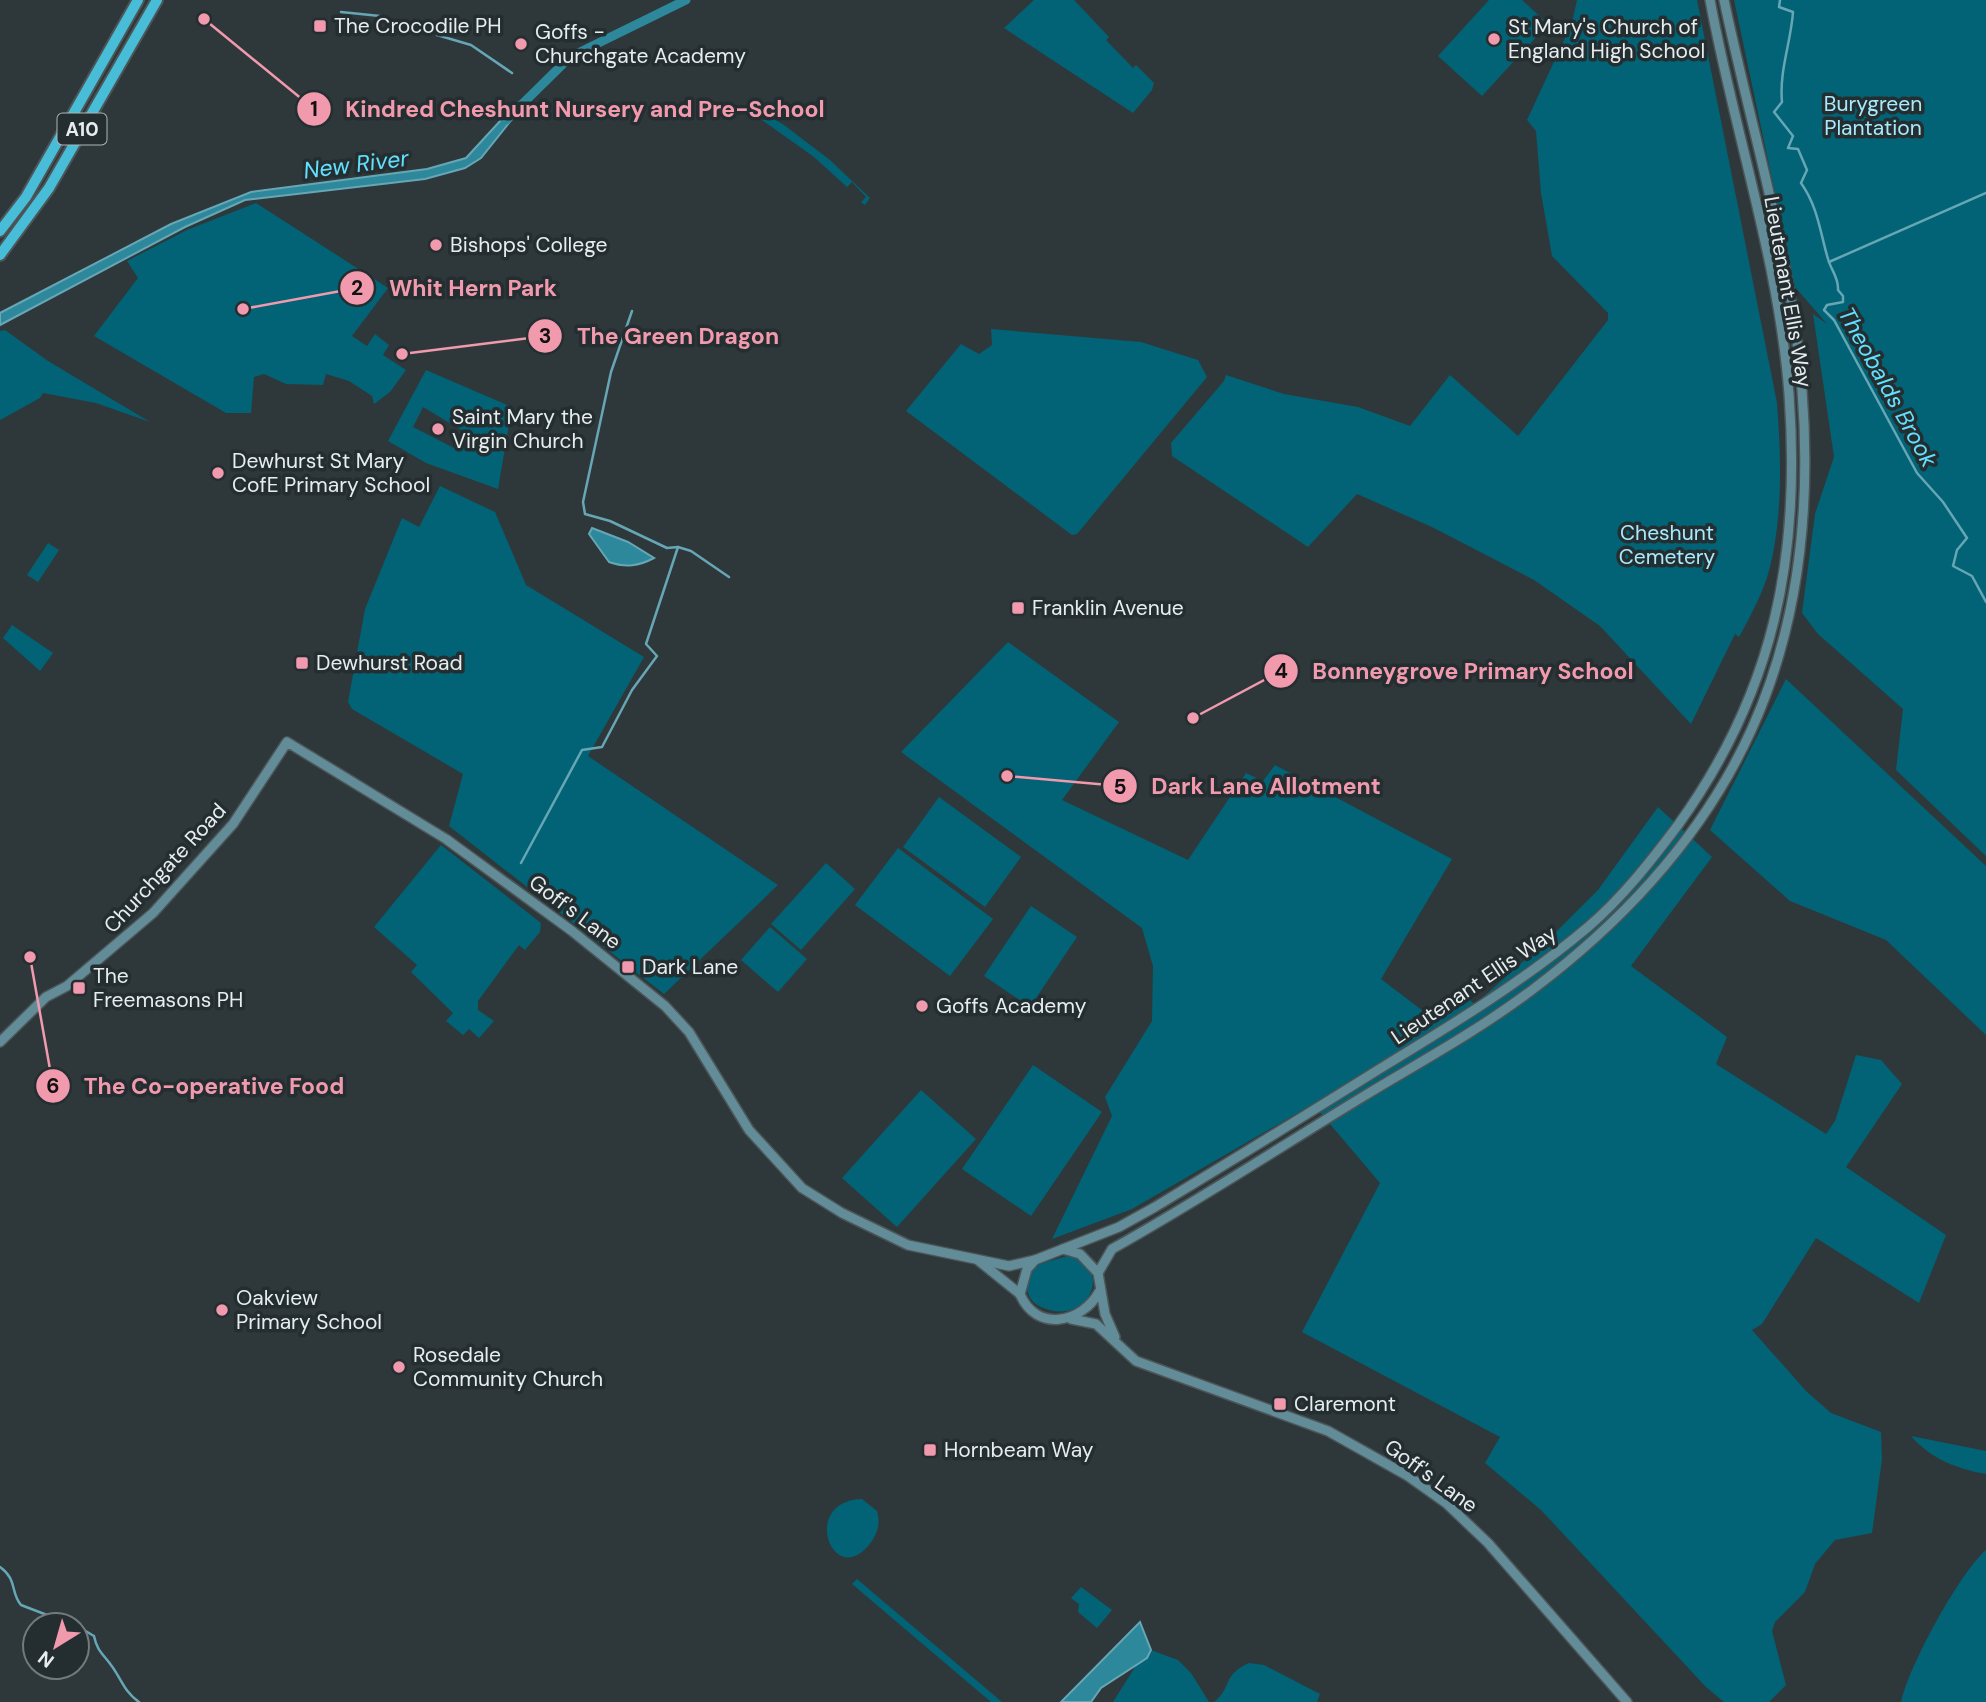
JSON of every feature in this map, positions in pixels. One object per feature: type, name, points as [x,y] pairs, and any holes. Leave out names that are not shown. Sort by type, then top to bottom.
[{"type":"highway","name":"A10","points":[[0,231],[26,197],[138,0]]},
{"type":"highway","name":"A10","points":[[0,255],[49,188],[157,0]]},
{"type":"main road","name":"Lieutenant Ellis Way","points":[[1063,1249],[1119,1227],[1155,1207],[1520,980],[1590,925],[1650,863],[1706,786],[1736,730],[1761,673],[1778,611],[1792,463],[1789,392],[1777,308],[1710,0]]},
{"type":"main road","name":"Lieutenant Ellis Way","points":[[1098,1273],[1112,1249],[1471,1031],[1530,991],[1600,934],[1661,871],[1719,794],[1749,736],[1774,678],[1792,614],[1801,544],[1803,413],[1790,303],[1724,0]]},
{"type":"main road","name":"Churchgate Road","points":[[0,1042],[46,997],[67,986],[161,905],[233,824],[287,742]]},
{"type":"main road","name":"Goff's Lane","points":[[287,742],[446,839],[572,931],[665,1006],[689,1032],[713,1067],[749,1130],[802,1188],[842,1213],[908,1245],[972,1256],[1009,1266],[1035,1260]]},
{"type":"main road","points":[[1100,1292],[1092,1304],[1070,1319],[1044,1318],[1033,1311],[1020,1294],[1027,1269],[1035,1260],[1063,1249],[1080,1254],[1098,1273],[1105,1314],[1118,1345]]},
{"type":"main road","name":"Goff's Lane","points":[[972,1256],[1020,1294]]},
{"type":"main road","name":"Goff's Lane","points":[[1070,1319],[1096,1324],[1130,1358],[1162,1373],[1328,1431],[1381,1459],[1428,1490],[1488,1543],[1627,1702]]},
{"type":"green space","points":[[1034,0],[1074,0],[1109,37],[1106,40],[1133,68],[1136,65],[1154,83],[1152,90],[1133,113],[1004,28]]},
{"type":"green space","name":"St Mary's Church of England High School","points":[[1489,0],[1522,0],[1548,24],[1482,96],[1438,56]]},
{"type":"green space","name":"Cheshunt Cemetery","points":[[1577,0],[1697,0],[1777,403],[1780,485],[1770,567],[1752,612],[1739,637],[1735,634],[1691,724],[1600,626],[1534,580],[1432,527],[1357,494],[1308,547],[1172,456],[1171,443],[1224,381],[1226,375],[1284,394],[1358,407],[1410,426],[1450,375],[1518,436],[1608,320],[1608,313],[1552,256],[1541,193],[1536,131],[1527,120],[1572,23]]},
{"type":"green space","name":"Burygreen Plantation","points":[[1734,0],[1986,0],[1986,856],[1896,770],[1903,709],[1818,634],[1802,613],[1815,514],[1834,457],[1813,314],[1827,324],[1795,287]]},
{"type":"green space","points":[[762,120],[776,120],[830,160],[870,198],[865,205],[861,202],[866,197],[852,182],[847,187],[814,157]]},
{"type":"green space","points":[[256,203],[388,288],[352,336],[367,346],[375,334],[389,345],[383,355],[406,370],[390,392],[374,404],[372,396],[349,381],[326,374],[323,385],[286,384],[264,374],[254,377],[251,413],[226,413],[94,336],[138,278],[127,261],[187,230]]},
{"type":"green space","points":[[991,329],[1141,342],[1198,360],[1207,377],[1077,534],[1072,535],[906,411],[961,344],[979,354],[992,345]]},
{"type":"green space","points":[[5,330],[48,361],[150,422],[96,403],[43,393],[40,398],[0,420],[0,331]]},
{"type":"green space","points":[[426,370],[512,407],[498,489],[426,463],[388,441]],"holes":[[[423,407],[463,431],[461,435],[469,439],[465,447],[457,444],[454,448],[413,427]]]},
{"type":"green space","points":[[440,486],[495,512],[526,585],[644,657],[588,756],[778,885],[664,994],[449,826],[463,774],[352,709],[348,702],[365,609],[402,518],[419,527]]},
{"type":"green space","points":[[48,543],[59,550],[38,582],[27,575]]},
{"type":"green space","points":[[12,625],[53,653],[40,671],[3,638]]},
{"type":"green space","points":[[1008,642],[1119,722],[1062,800],[1188,860],[1246,773],[1263,781],[1275,765],[1452,859],[1381,979],[1423,1011],[1462,995],[1475,1004],[1550,938],[1598,890],[1658,807],[1712,857],[1631,966],[1727,1037],[1716,1064],[1826,1134],[1835,1121],[1856,1055],[1881,1060],[1902,1084],[1846,1167],[1946,1235],[1919,1303],[1816,1238],[1762,1324],[1752,1330],[1806,1391],[1831,1413],[1881,1432],[1882,1459],[1872,1533],[1835,1540],[1815,1564],[1805,1592],[1775,1622],[1772,1631],[1786,1685],[1769,1702],[1724,1702],[1706,1687],[1541,1510],[1485,1463],[1500,1437],[1302,1332],[1380,1183],[1313,1104],[1132,1209],[1052,1239],[1112,1116],[1105,1097],[1152,1021],[1153,966],[1142,928],[901,752]]},
{"type":"green space","points":[[1786,679],[1986,866],[1986,1035],[1886,940],[1790,901],[1710,830]]},
{"type":"green space","points":[[939,797],[1021,857],[985,907],[903,847]]},
{"type":"green space","points":[[441,845],[541,923],[540,932],[525,950],[519,945],[478,1001],[478,1010],[494,1021],[479,1038],[469,1029],[463,1035],[446,1021],[453,1013],[411,972],[417,965],[374,927]]},
{"type":"green space","points":[[898,848],[993,919],[950,976],[855,905]]},
{"type":"green space","points":[[826,863],[855,889],[801,950],[771,924]]},
{"type":"green space","points":[[1031,906],[1077,937],[1030,1007],[984,976]]},
{"type":"green space","points":[[770,927],[807,959],[778,992],[741,960]]},
{"type":"green space","points":[[1033,1065],[1102,1112],[1031,1216],[962,1169]]},
{"type":"green space","points":[[921,1090],[976,1139],[897,1227],[842,1178]]},
{"type":"green space","points":[[1067,1256],[1081,1261],[1090,1270],[1093,1281],[1091,1292],[1084,1302],[1073,1309],[1059,1311],[1041,1307],[1030,1298],[1028,1292],[1030,1273],[1047,1261]]},
{"type":"green space","points":[[1911,1436],[1986,1451],[1986,1474],[1945,1462],[1927,1451]]},
{"type":"green space","points":[[862,1499],[877,1511],[877,1530],[868,1546],[855,1556],[843,1557],[834,1550],[828,1539],[827,1526],[832,1513],[843,1503]]},
{"type":"green space","points":[[1986,1550],[1986,1702],[1901,1702],[1936,1621],[1963,1578]]},
{"type":"green space","points":[[857,1579],[1002,1702],[991,1702],[852,1584]]},
{"type":"green space","points":[[1081,1587],[1112,1610],[1097,1628],[1078,1612],[1079,1604],[1071,1598]]},
{"type":"green space","points":[[1151,1650],[1178,1660],[1191,1673],[1209,1702],[1113,1702],[1137,1664],[1147,1658]]},
{"type":"green space","points":[[1249,1663],[1264,1665],[1320,1694],[1317,1702],[1214,1702],[1235,1672]]},
{"type":"shaded area","points":[[512,108],[517,113],[481,158],[465,168],[425,179],[245,200],[185,227],[0,325],[0,313],[171,224],[251,192],[427,169],[466,158]]},
{"type":"shaded area","points":[[592,528],[628,542],[654,558],[632,565],[609,562],[589,534]]},
{"type":"shaded area","points":[[1140,1622],[1151,1650],[1147,1658],[1101,1688],[1091,1702],[1061,1702]]},
{"type":"waterway","name":"New River","points":[[506,120],[570,57],[686,0]]},
{"type":"waterway","name":"Theobalds Brook","points":[[1780,0],[1779,7],[1793,12],[1782,79],[1782,102],[1774,112],[1793,136],[1788,148],[1798,149],[1807,170],[1801,183],[1815,210],[1838,290],[1843,296],[1843,302],[1827,305],[1824,310],[1834,320],[1917,473],[1943,502],[1967,538],[1957,550],[1953,566],[1972,576],[1986,602]]},
{"type":"waterway","points":[[341,12],[380,16],[401,31],[410,31]]},
{"type":"waterway","points":[[437,35],[471,45],[512,73]]},
{"type":"waterway","points":[[1829,262],[1986,193]]},
{"type":"waterway","points":[[632,311],[611,372],[583,502],[585,514],[610,521],[667,548],[678,547],[691,551],[729,577]]},
{"type":"waterway","points":[[521,863],[582,750],[602,747],[632,690],[657,656],[646,644],[678,547]]},
{"type":"waterway","points":[[0,1567],[12,1581],[21,1605],[37,1611]]},
{"type":"waterway","points":[[91,1634],[126,1689],[139,1702]]},
{"type":"place","name":"Kindred Cheshunt Nursery and Pre-School","points":[[204,19]]},
{"type":"place","name":"The Crocodile PH","points":[[320,26]]},
{"type":"place","name":"St Mary's Church of England High School","points":[[1494,39]]},
{"type":"place","name":"Goffs - Churchgate Academy","points":[[521,44]]},
{"type":"place","name":"Bishops' College","points":[[436,245]]},
{"type":"place","name":"Whit Hern Park","points":[[243,309]]},
{"type":"place","name":"The Green Dragon","points":[[402,354]]},
{"type":"place","name":"Saint Mary the Virgin Church","points":[[438,429]]},
{"type":"place","name":"Dewhurst St Mary CofE Primary School","points":[[218,473]]},
{"type":"place","name":"Franklin Avenue","points":[[1018,608]]},
{"type":"place","name":"Dewhurst Road","points":[[302,663]]},
{"type":"place","name":"Bonneygrove Primary School","points":[[1193,718]]},
{"type":"place","name":"Dark Lane Allotment","points":[[1007,776]]},
{"type":"place","name":"The Co-operative Food","points":[[30,957]]},
{"type":"place","name":"Dark Lane","points":[[628,967]]},
{"type":"place","name":"The Freemasons PH","points":[[79,988]]},
{"type":"place","name":"Goffs Academy","points":[[922,1006]]},
{"type":"place","name":"Oakview Primary School","points":[[222,1310]]},
{"type":"place","name":"Rosedale Community Church","points":[[399,1367]]},
{"type":"place","name":"Claremont","points":[[1280,1404]]},
{"type":"place","name":"Hornbeam Way","points":[[930,1450]]}]
